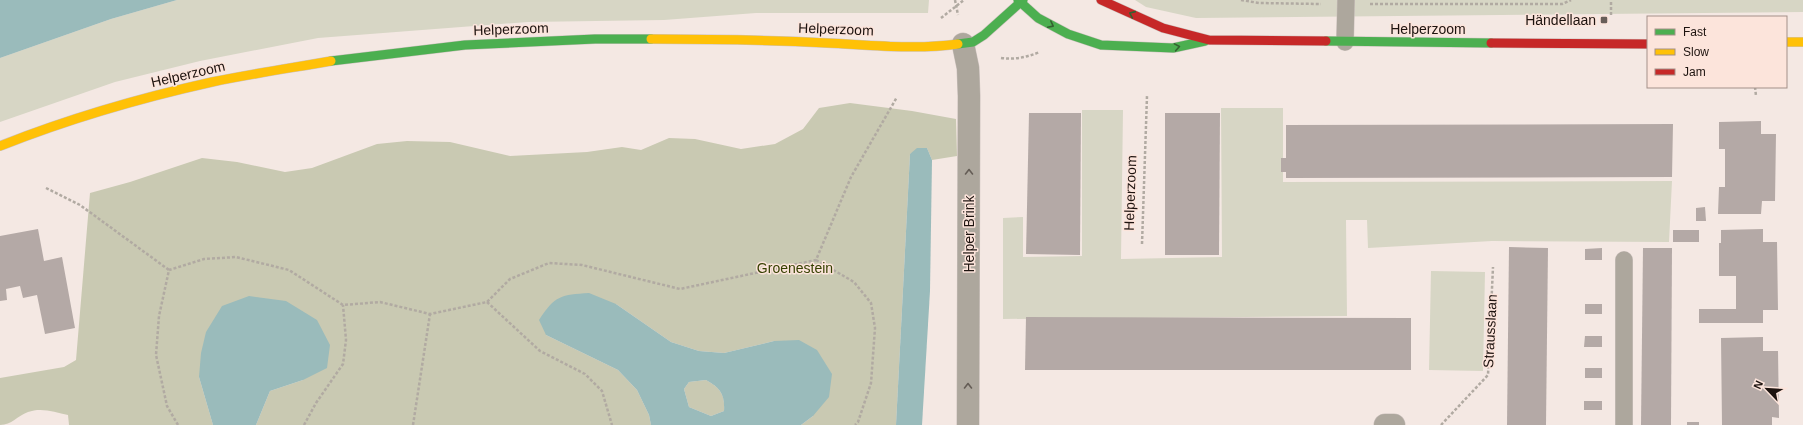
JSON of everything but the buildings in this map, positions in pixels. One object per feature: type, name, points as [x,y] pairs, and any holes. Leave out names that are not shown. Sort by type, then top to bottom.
[{"type":"street","name":"Helperzoom","points":[[1101,0],[1163,28],[1209,40]]},
{"type":"street","name":"Helperzoom","points":[[0,146],[30,134],[123,104],[212,82],[337,60],[465,45],[595,39],[744,39],[897,46],[945,46],[973,42],[984,34],[1020,1],[1038,18],[1068,34],[1100,44],[1173,48],[1209,40],[1647,44]]},
{"type":"street","points":[[1787,42],[1803,42]]},
{"type":"street","name":"Helper Brink","points":[[963,44],[968,68],[969,96],[968,425]]},
{"type":"street","points":[[1385,425],[1394,425]]},
{"type":"lane","points":[[1346,2],[1346,42]]},
{"type":"lane","points":[[1624,260],[1624,425]]},
{"type":"path","points":[[954,0],[956,6],[964,0]]},
{"type":"path","name":"Helperzoom","points":[[1241,0],[1260,3],[1346,2],[1562,4],[1571,0]]},
{"type":"path","points":[[1611,0],[1611,22]]},
{"type":"path","points":[[1756,88],[1756,96]]},
{"type":"path","name":"Helperzoom","points":[[1142,244],[1147,96]]},
{"type":"path","points":[[816,260],[851,177],[897,97]]},
{"type":"path","points":[[46,188],[80,205],[169,270]]},
{"type":"path","points":[[169,270],[204,259],[236,257],[289,270],[343,305],[380,302],[430,314],[487,302],[510,279],[549,263],[582,265],[680,289],[816,260],[854,282],[871,303],[875,328],[871,383],[858,422],[855,425]]},
{"type":"path","name":"Strausslaan","points":[[1441,425],[1488,375],[1493,267]]},
{"type":"path","points":[[169,270],[159,316],[156,354],[167,406],[178,425]]},
{"type":"path","points":[[487,302],[540,351],[585,374],[602,391],[612,425]]},
{"type":"path","points":[[304,425],[316,403],[343,364],[346,340],[343,305]]},
{"type":"path","points":[[413,425],[430,314]]},
{"type":"green space","points":[[177,0],[929,0],[928,13],[756,13],[664,20],[528,22],[318,38],[200,61],[115,82],[0,122],[0,58],[111,19]]},
{"type":"green space","points":[[1135,0],[1803,0],[1803,12],[1196,18],[1146,7]]},
{"type":"green space","name":"Groenestein","points":[[850,103],[912,111],[956,119],[957,156],[932,160],[927,148],[910,154],[896,425],[801,425],[813,416],[774,341],[724,353],[699,351],[671,342],[616,304],[546,335],[618,370],[637,390],[649,415],[651,425],[256,425],[270,391],[303,380],[199,377],[213,425],[69,425],[68,415],[48,410],[38,410],[28,412],[8,424],[0,425],[0,378],[64,367],[76,360],[90,193],[130,182],[202,158],[237,162],[285,172],[312,168],[377,144],[407,141],[450,142],[510,156],[587,152],[622,147],[641,150],[669,138],[695,139],[741,149],[775,144],[803,129],[819,108]]},
{"type":"green space","points":[[1221,108],[1283,108],[1283,182],[1672,181],[1669,242],[1492,241],[1368,248],[1367,220],[1346,220],[1347,316],[1003,319],[1003,218],[1023,217],[1023,257],[1082,256],[1082,110],[1123,110],[1121,259],[1222,257]]},
{"type":"green space","points":[[1431,271],[1485,272],[1483,371],[1429,370]]},
{"type":"green space","points":[[706,380],[721,392],[724,400],[724,411],[711,416],[689,407],[684,389],[689,382]]},
{"type":"water","points":[[0,0],[177,0],[111,19],[0,58]]},
{"type":"water","points":[[917,148],[927,148],[932,160],[930,291],[922,425],[896,425],[910,154]]},
{"type":"water","points":[[589,293],[616,304],[671,342],[699,351],[724,353],[774,341],[799,340],[817,350],[832,374],[829,397],[813,416],[801,425],[651,425],[649,415],[637,390],[618,370],[546,335],[539,320],[554,301],[565,296]],"holes":[[[706,380],[721,392],[724,400],[724,411],[711,416],[689,407],[684,389],[689,382]]]},
{"type":"water","points":[[249,296],[286,301],[317,320],[330,345],[327,368],[303,380],[270,391],[256,425],[213,425],[199,377],[201,353],[206,332],[222,306]]},
{"type":"traffic: fast","points":[[1018,0],[1038,18],[1068,34],[1101,45],[1173,48],[1205,41]]},
{"type":"traffic: fast","points":[[958,44],[973,42],[984,35],[1023,0]]},
{"type":"traffic: fast","points":[[331,61],[465,45],[595,39],[651,39]]},
{"type":"traffic: fast","points":[[1326,41],[1491,43]]},
{"type":"traffic: slow","points":[[651,39],[761,40],[909,47],[958,44]]},
{"type":"traffic: slow","points":[[1787,42],[1803,42]]},
{"type":"traffic: slow","points":[[0,146],[78,118],[185,88],[227,79],[331,61]]},
{"type":"traffic: jam","points":[[1101,0],[1163,28],[1209,40],[1326,41]]},
{"type":"traffic: jam","points":[[1491,43],[1647,44]]},
{"type":"place","name":"Händellaan","points":[[1604,20]]}]
